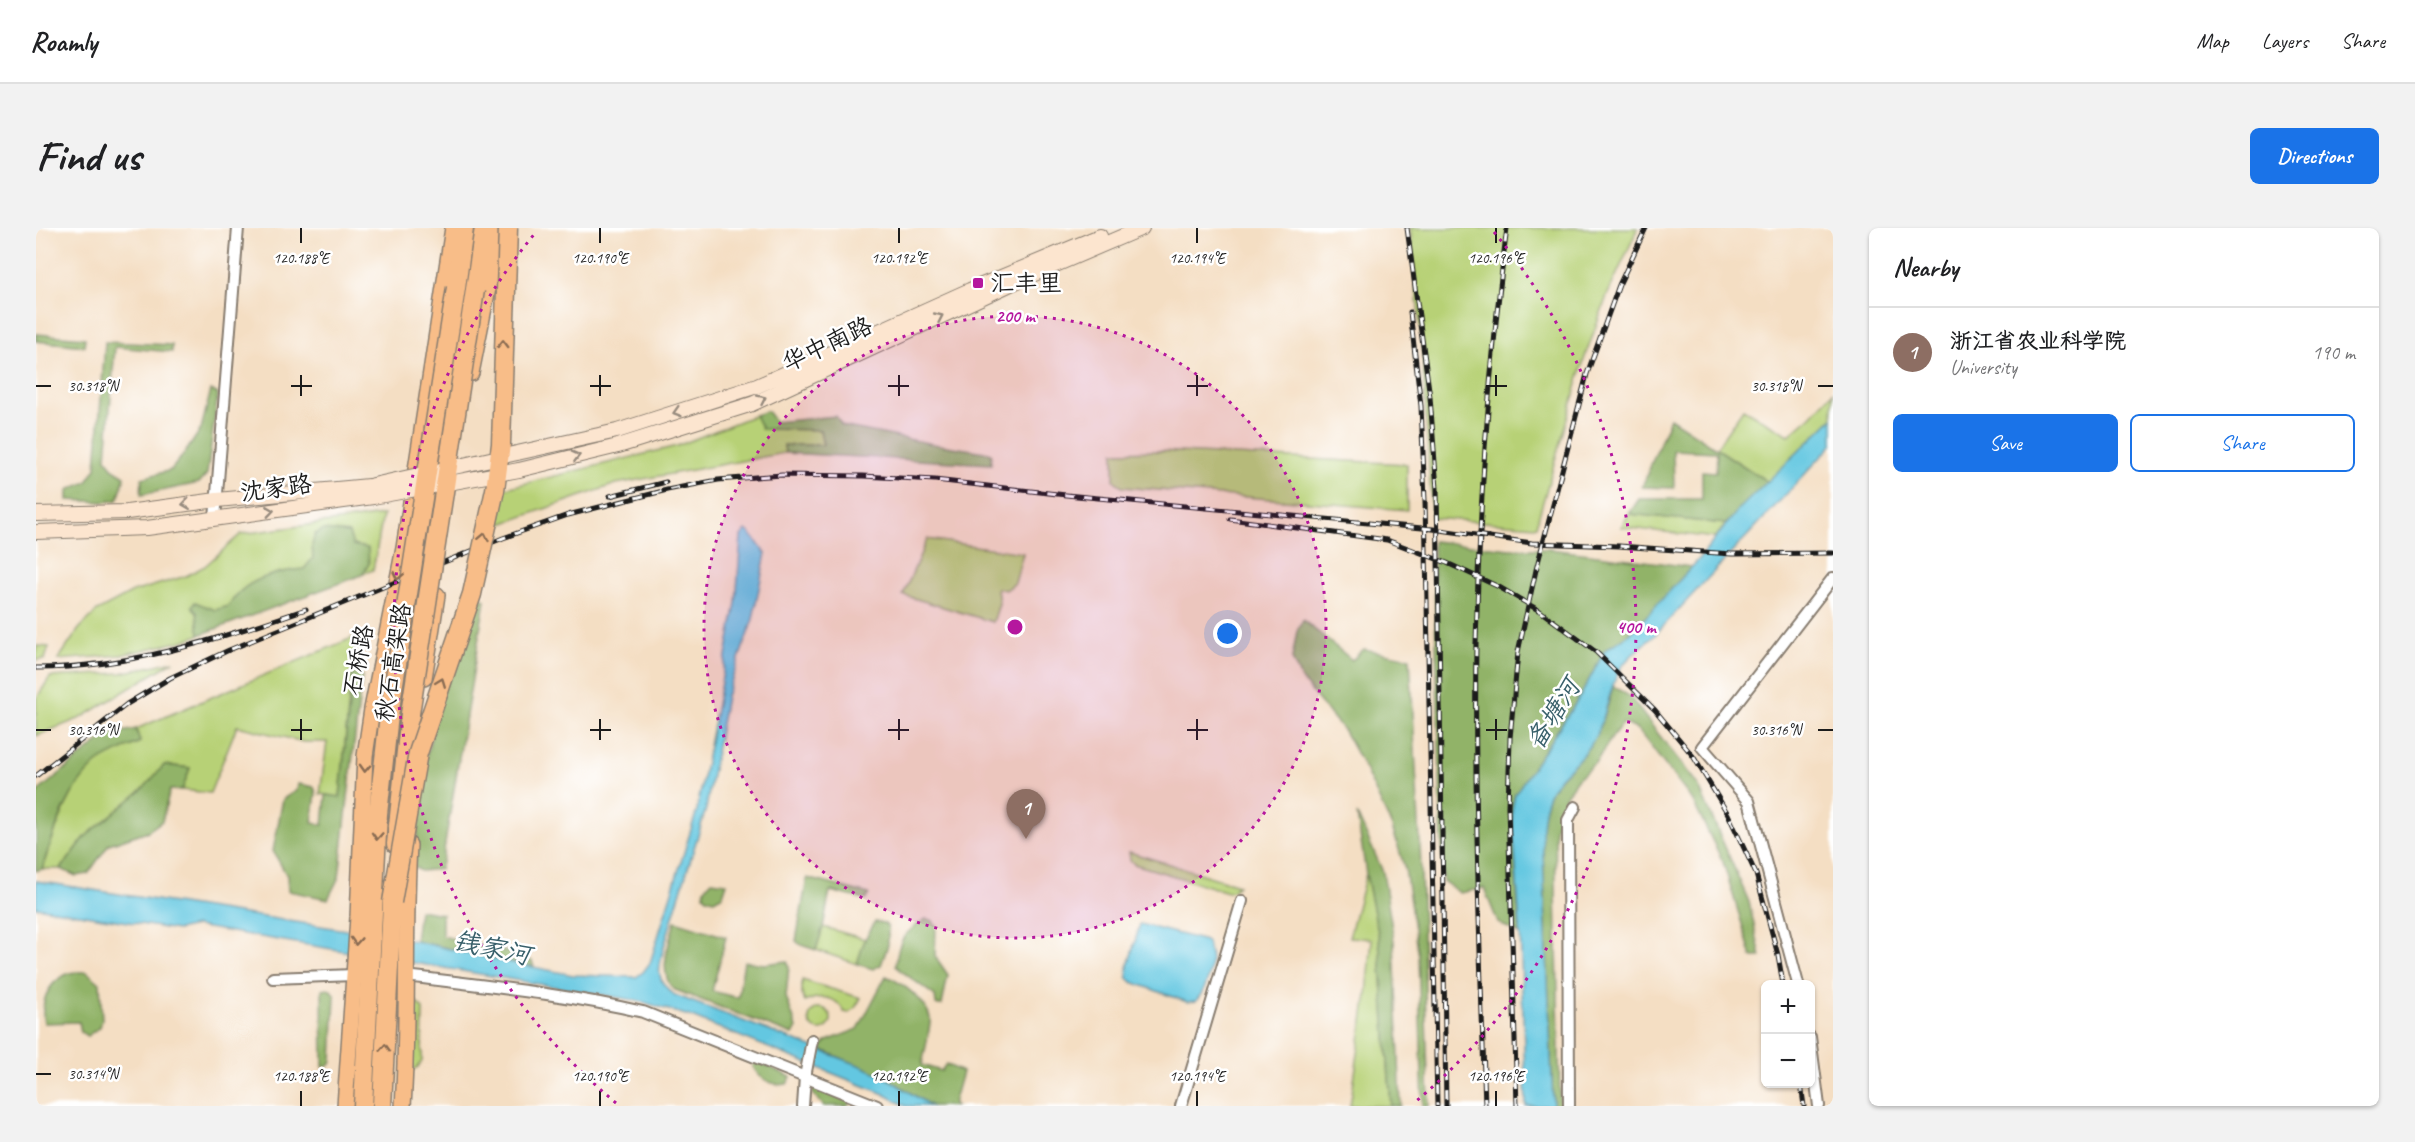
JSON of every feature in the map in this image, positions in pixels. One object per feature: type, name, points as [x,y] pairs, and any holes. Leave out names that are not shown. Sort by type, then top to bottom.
[{"type":"highway","name":"秋石高架路","points":[[363,1106],[378,825],[386,738],[464,228]]},
{"type":"highway","name":"秋石高架路","points":[[382,1106],[398,812],[407,734],[484,228]]},
{"type":"highway","points":[[392,902],[418,753],[435,696],[472,594],[495,490],[501,444],[508,228]]},
{"type":"main road","name":"石桥路","points":[[345,1106],[358,917],[365,756],[404,548],[453,228]]},
{"type":"main road","points":[[403,1106],[407,1037],[406,885],[420,696],[429,653],[472,364],[494,258],[497,228]]},
{"type":"main road","name":"华中南路","points":[[371,491],[517,453],[617,431],[757,386],[959,295],[1118,228]]},
{"type":"main road","name":"华中南路","points":[[519,470],[618,446],[752,404],[1011,284],[1142,228]]},
{"type":"main road","name":"沈家路","points":[[36,534],[147,528],[215,519],[371,491],[519,470]]},
{"type":"main road","name":"沈家路","points":[[36,514],[127,512],[217,500],[371,491]]},
{"type":"street","points":[[215,519],[238,228]]},
{"type":"street","points":[[1797,980],[1749,801],[1702,747],[1833,578]]},
{"type":"street","points":[[1569,1106],[1568,820],[1575,807]]},
{"type":"street","points":[[1181,1106],[1242,901]]},
{"type":"street","points":[[273,978],[354,970]]},
{"type":"street","points":[[406,973],[612,1005],[643,1012],[876,1106]]},
{"type":"street","points":[[803,1106],[805,1077],[812,1040]]},
{"type":"street","points":[[1815,1075],[1819,1106]]},
{"type":"green space","points":[[1410,228],[1638,228],[1607,296],[1584,360],[1536,526],[1432,518],[1422,347]]},
{"type":"green space","points":[[36,334],[85,338],[84,346],[36,341]]},
{"type":"green space","points":[[105,342],[172,345],[172,352],[115,347],[106,458],[112,468],[125,476],[118,500],[105,502],[68,500],[68,490],[87,482],[96,468]]},
{"type":"green space","points":[[211,390],[218,394],[207,474],[199,483],[141,495],[142,478],[171,470],[201,429]]},
{"type":"green space","points":[[1833,392],[1833,418],[1768,482],[1716,448],[1743,409],[1789,435]]},
{"type":"green space","points":[[767,411],[775,422],[836,416],[842,426],[991,453],[991,464],[785,453],[784,445],[823,445],[820,430],[762,429],[755,415]]},
{"type":"green space","points":[[755,415],[762,429],[820,429],[823,445],[784,445],[785,453],[616,484],[496,526],[502,489],[677,446]]},
{"type":"green space","points":[[1670,418],[1768,482],[1726,524],[1629,514],[1639,499],[1702,499],[1702,471],[1716,472],[1717,452],[1673,450],[1674,488],[1642,487]]},
{"type":"green space","points":[[1159,451],[1407,464],[1407,510],[1122,487],[1114,480],[1114,452]]},
{"type":"green space","points":[[1629,514],[1726,524],[1715,538],[1621,527]]},
{"type":"green space","points":[[383,515],[373,570],[183,641],[121,655],[58,660],[79,629],[97,611],[133,592],[186,576],[205,566],[241,534]]},
{"type":"green space","points":[[324,530],[349,533],[353,545],[368,548],[369,564],[362,575],[199,635],[197,613],[192,606],[195,602],[215,610],[229,606],[242,590],[261,578],[304,569],[313,558],[312,545],[315,534]]},
{"type":"green space","points":[[927,539],[1023,553],[1015,583],[1006,590],[997,588],[999,604],[993,622],[903,595]]},
{"type":"green space","points":[[1433,541],[1510,549],[1550,549],[1692,567],[1630,634],[1605,650],[1581,695],[1515,794],[1512,809],[1520,934],[1498,923],[1484,888],[1460,893],[1443,881]]},
{"type":"green space","points":[[472,594],[485,600],[442,862],[440,869],[421,871],[414,867],[424,766],[453,649]]},
{"type":"green space","points":[[1303,620],[1352,660],[1364,649],[1410,658],[1420,842],[1429,1106],[1423,1106],[1418,957],[1405,869],[1392,827],[1365,769],[1344,731],[1301,679],[1292,659],[1297,631]]},
{"type":"green space","points":[[357,636],[340,797],[320,794],[327,742],[304,742],[237,726],[210,793],[182,790],[190,768],[164,765],[143,789],[86,836],[61,869],[42,869],[62,813],[76,787],[99,761],[140,742],[136,729]]},
{"type":"green space","points":[[36,646],[49,647],[45,659],[36,660]]},
{"type":"green space","points":[[174,661],[81,718],[36,736],[36,699],[50,677],[121,673]]},
{"type":"green space","points":[[352,673],[362,675],[339,877],[328,899],[288,891],[287,876],[273,851],[283,799],[297,790],[298,784],[314,787],[316,793],[312,823],[323,825],[326,795],[340,797]]},
{"type":"green space","points":[[1613,686],[1629,696],[1698,785],[1749,902],[1761,957],[1752,957],[1723,862],[1692,800],[1638,730],[1624,723],[1595,763],[1577,779],[1566,795],[1555,828],[1560,1106],[1553,1106],[1542,828],[1544,810],[1553,787],[1596,736]]},
{"type":"green space","points":[[136,729],[140,742],[100,761],[76,788],[62,814],[42,869],[36,871],[36,793],[107,735]]},
{"type":"green space","points":[[164,765],[190,768],[182,790],[170,790],[162,821],[148,831],[109,844],[88,874],[76,876],[61,869],[86,836],[143,789]]},
{"type":"green space","points":[[1357,814],[1383,872],[1394,941],[1401,1106],[1391,1106],[1379,937]]},
{"type":"green space","points":[[1129,852],[1238,885],[1233,891],[1228,892],[1134,864],[1130,860]]},
{"type":"green space","points":[[1366,874],[1379,937],[1391,1106],[1350,1106],[1367,995],[1372,939],[1349,937]]},
{"type":"green space","points":[[807,878],[869,894],[866,900],[830,891],[816,950],[796,941]]},
{"type":"green space","points":[[712,881],[727,883],[723,895],[714,900],[704,895],[705,888]]},
{"type":"green space","points":[[419,910],[442,914],[442,936],[508,952],[532,961],[534,967],[415,941]]},
{"type":"green space","points":[[925,919],[932,920],[936,925],[935,956],[948,975],[942,1005],[936,1005],[935,996],[896,965],[904,937]]},
{"type":"green space","points":[[675,921],[726,937],[712,991],[738,998],[744,961],[764,964],[787,961],[789,966],[786,997],[797,1028],[793,1035],[673,989],[668,982],[665,965]]},
{"type":"green space","points":[[875,922],[884,923],[888,927],[888,945],[881,965],[873,969],[857,964],[865,939]]},
{"type":"green space","points":[[823,927],[865,939],[857,964],[816,950]]},
{"type":"green space","points":[[87,972],[100,983],[102,1020],[100,1027],[87,1036],[81,1032],[79,1022],[44,1023],[44,1001],[54,983],[69,973]]},
{"type":"green space","points":[[886,976],[919,999],[928,1012],[929,1027],[922,1065],[941,1071],[946,1064],[962,1072],[953,1104],[956,1106],[931,1106],[887,1078],[820,1049],[827,1041],[858,1029]]},
{"type":"green space","points":[[802,980],[861,998],[849,1013],[844,1012],[837,1002],[827,998],[816,998],[805,1002],[802,995]]},
{"type":"green space","points":[[330,989],[335,996],[332,1062],[323,1067],[322,990]]},
{"type":"green space","points":[[412,998],[423,1009],[422,1061],[411,1071]]},
{"type":"green space","points":[[816,1008],[824,1008],[831,1015],[831,1023],[824,1030],[816,1030],[809,1023],[809,1015]]},
{"type":"green space","points":[[754,1060],[791,1077],[787,1084],[772,1083],[763,1079],[753,1067]]},
{"type":"green space","points":[[813,1085],[851,1103],[847,1106],[824,1106],[813,1094]]},
{"type":"water","points":[[1833,418],[1833,444],[1654,636],[1623,665],[1592,742],[1559,779],[1548,797],[1542,828],[1553,1106],[1526,1106],[1520,928],[1512,809],[1515,794],[1581,695],[1605,650],[1630,634],[1700,558],[1738,510]]},
{"type":"water","points":[[746,530],[766,553],[753,619],[726,696],[706,809],[665,943],[660,966],[661,978],[663,984],[675,995],[864,1067],[887,1078],[931,1106],[906,1106],[884,1094],[689,1016],[639,1001],[196,926],[177,930],[36,907],[36,881],[415,941],[573,975],[636,977],[650,963],[697,810],[736,603],[741,536]]},
{"type":"water","points":[[1140,924],[1206,941],[1209,948],[1210,972],[1201,995],[1196,1001],[1187,1002],[1132,982],[1127,977]]},
{"type":"railway","points":[[1407,228],[1430,397],[1437,489],[1446,1106]]},
{"type":"railway","points":[[1485,1106],[1479,933],[1476,644],[1486,436],[1507,228]]},
{"type":"railway","points":[[1517,1106],[1508,807],[1510,738],[1518,652],[1536,570],[1587,374],[1619,285],[1646,228]]},
{"type":"railway","points":[[1410,312],[1421,406],[1425,501],[1437,1106]]},
{"type":"railway","points":[[36,776],[127,704],[170,678],[229,650],[503,538],[568,515],[667,490],[718,480],[782,475],[935,480],[1066,495],[1433,529],[1532,543],[1732,554],[1833,553]]},
{"type":"railway","points":[[610,496],[666,482]]},
{"type":"railway","points":[[1230,519],[1387,540],[1447,563],[1499,587],[1540,611],[1596,652],[1655,710],[1693,756],[1728,814],[1756,874],[1778,955],[1782,980]]},
{"type":"railway","points":[[36,668],[106,663],[174,650],[306,609]]},
{"type":"railway","points":[[1802,1088],[1804,1106]]},
{"type":"place","name":"汇丰里","points":[[978,283]]},
{"type":"place","name":"浙江省农业科学院","points":[[1026,839]]},
{"type":"water label","name":"备塘河","points":[[1553,714]]},
{"type":"water label","name":"钱家河","points":[[492,948]]}]
